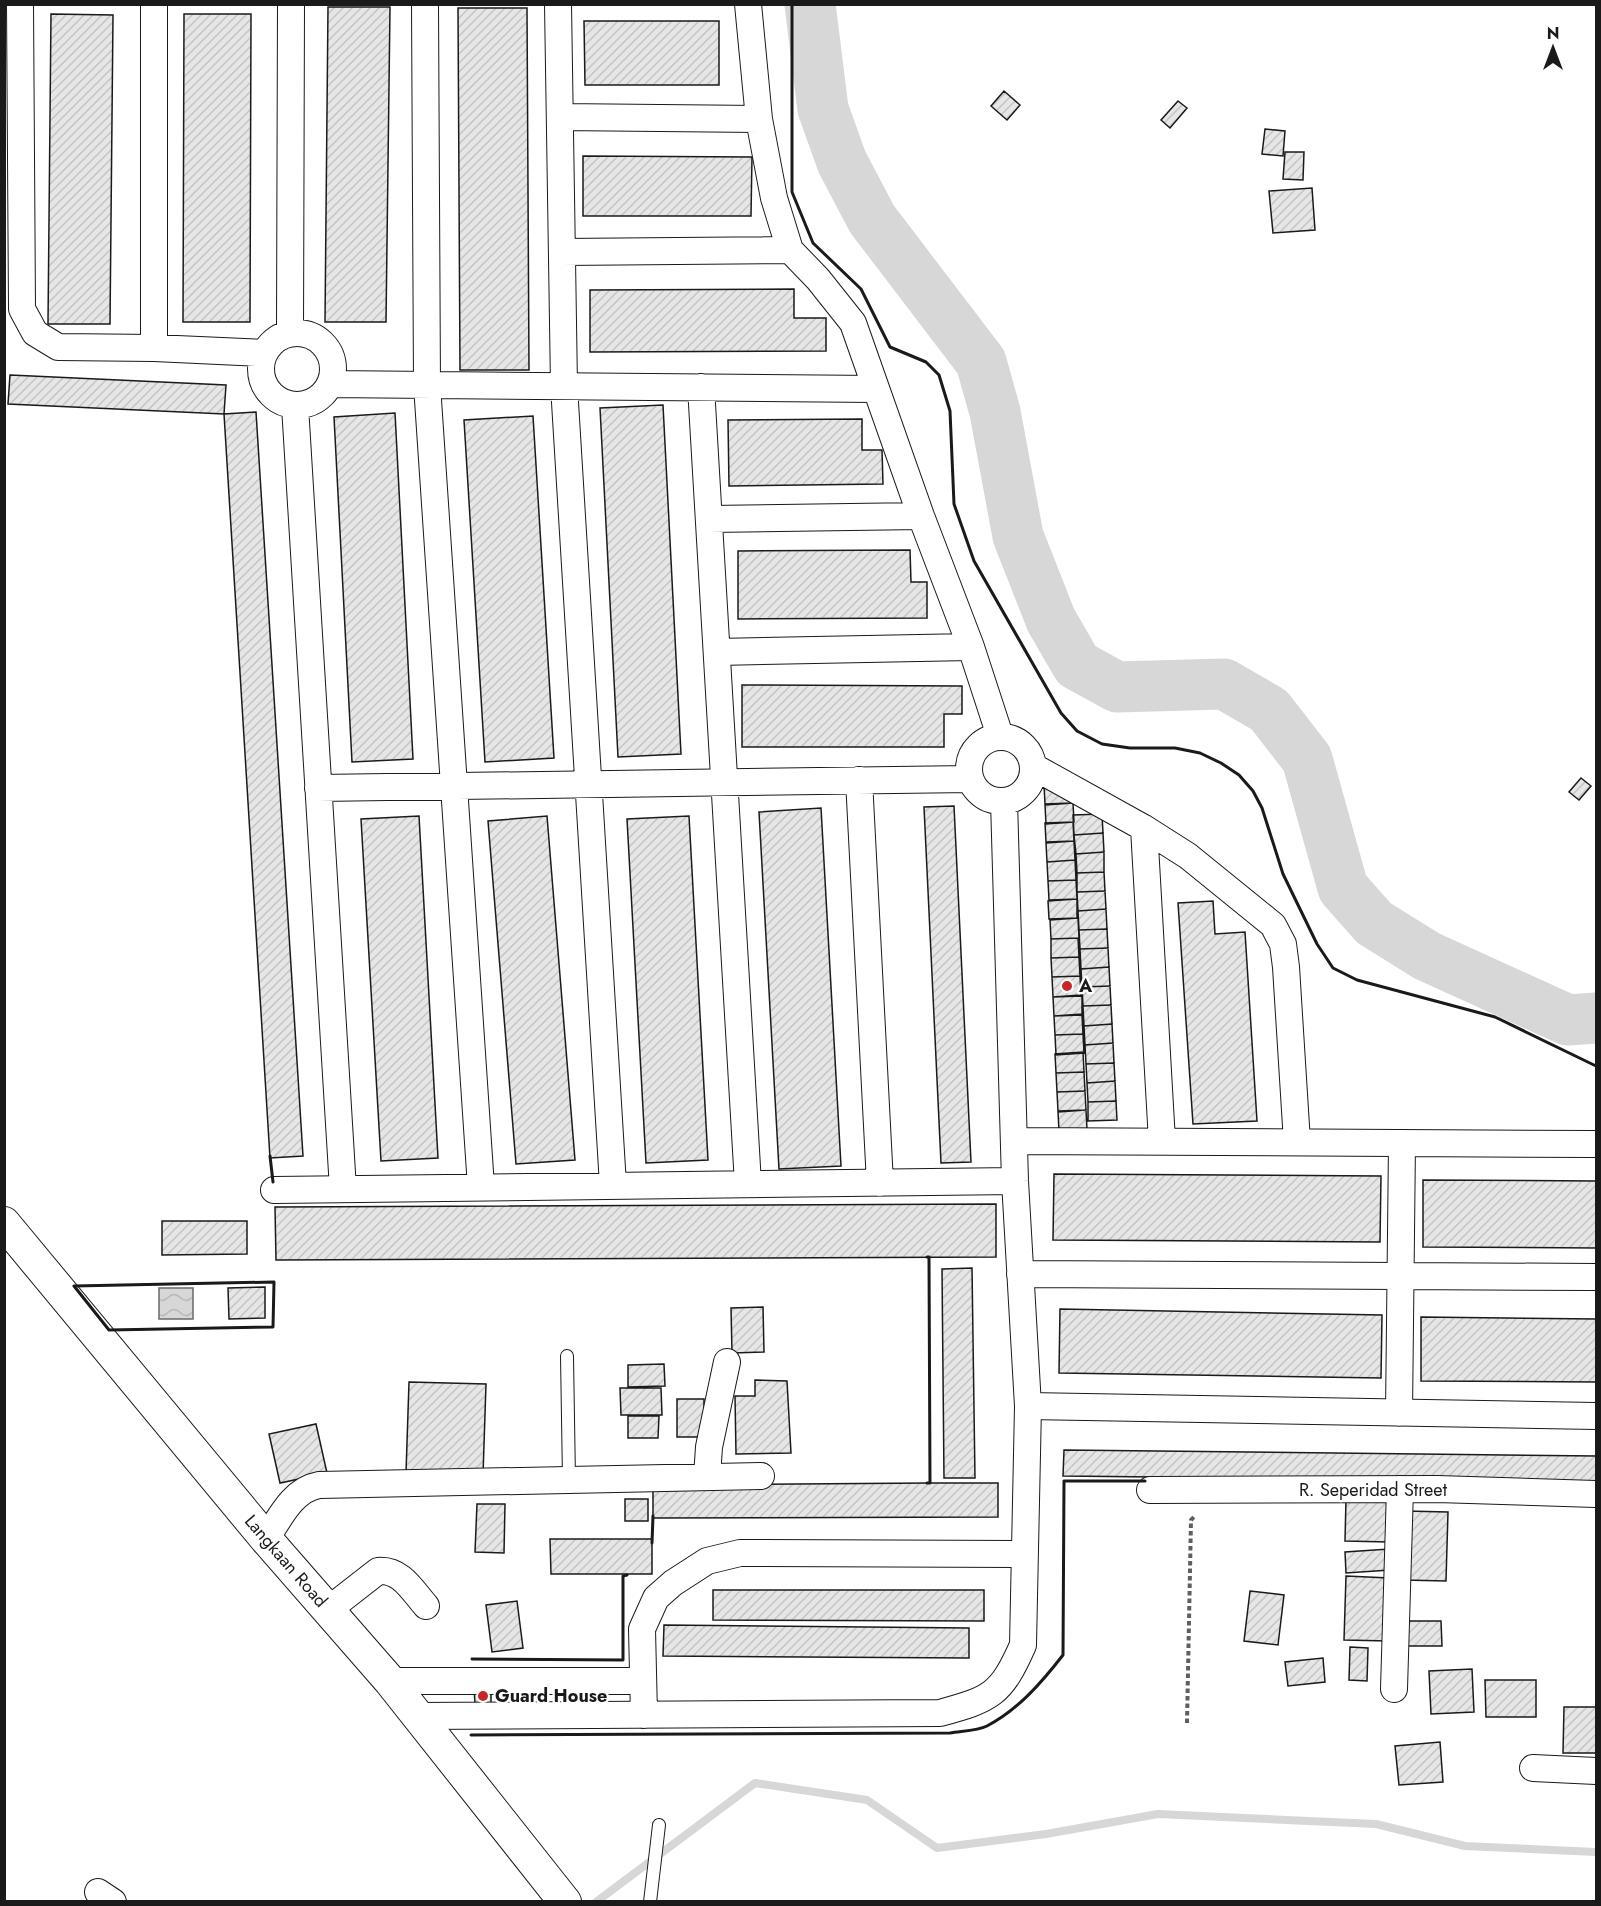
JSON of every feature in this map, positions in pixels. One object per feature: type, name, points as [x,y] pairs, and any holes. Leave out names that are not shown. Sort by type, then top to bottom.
[{"type":"street","points":[[20,4],[22,309],[35,333],[58,347],[264,353]]},
{"type":"street","points":[[154,4],[154,348]]},
{"type":"street","points":[[290,333],[291,4]]},
{"type":"street","points":[[425,4],[428,385],[481,1187]]},
{"type":"street","points":[[558,4],[564,386],[613,1185]]},
{"type":"street","points":[[748,4],[759,119],[774,198],[790,250],[819,279],[853,323],[921,516],[971,647],[1000,736]]},
{"type":"street","points":[[560,117],[759,119]]},
{"type":"street","points":[[562,252],[790,250]]},
{"type":"street","points":[[290,333],[302,333],[322,343],[333,362],[333,374],[324,394],[305,405],[283,403],[273,397],[265,387],[261,376],[260,364],[264,353],[279,337],[290,333]]},
{"type":"street","points":[[330,384],[876,389]]},
{"type":"street","points":[[701,387],[748,1184]]},
{"type":"street","points":[[295,405],[343,1189]]},
{"type":"street","points":[[709,519],[921,516]]},
{"type":"street","points":[[717,652],[971,647]]},
{"type":"street","points":[[1000,736],[1019,741],[1032,757],[1034,767],[1032,779],[1026,790],[1016,798],[1004,801],[983,796],[970,779],[970,759],[975,750],[990,738],[1000,736]]},
{"type":"street","points":[[1034,767],[1144,828],[1188,856],[1272,925],[1282,944],[1286,967],[1297,1142]]},
{"type":"street","points":[[318,788],[970,779]]},
{"type":"street","points":[[859,780],[880,1183]]},
{"type":"street","points":[[417,1716],[940,1713],[979,1702],[1001,1687],[1023,1645],[1028,1406],[1015,1181],[1004,801]]},
{"type":"street","points":[[1144,828],[1161,1141]]},
{"type":"street","points":[[1014,1141],[1596,1144]]},
{"type":"street","points":[[1399,1413],[1402,1143]]},
{"type":"street","points":[[274,1190],[1015,1181]]},
{"type":"street","name":"Langkaan Road","points":[[4,1223],[266,1539],[390,1681],[564,1902]]},
{"type":"street","points":[[1020,1274],[1596,1277]]},
{"type":"street","points":[[707,1477],[709,1447],[727,1362]]},
{"type":"street","points":[[1028,1406],[1596,1416]]},
{"type":"street","points":[[266,1539],[296,1494],[307,1487],[319,1485],[761,1476]]},
{"type":"street","points":[[1394,1689],[1400,1489]]},
{"type":"street","name":"R. Seperidad Street","points":[[1150,1490],[1400,1489],[1596,1494]]},
{"type":"street","points":[[644,1715],[642,1629],[656,1599],[673,1583],[707,1562],[740,1553],[1024,1554]]},
{"type":"street","points":[[328,1610],[378,1571],[387,1570],[397,1573],[426,1605]]},
{"type":"street","points":[[390,1681],[643,1681]]},
{"type":"street","points":[[511,1681],[511,1716]]},
{"type":"street","points":[[1533,1768],[1596,1772]]},
{"type":"lane","points":[[567,1356],[569,1479]]},
{"type":"lane","points":[[650,1902],[659,1825]]},
{"type":"path","points":[[1187,1723],[1191,1520],[1215,1490]]},
{"type":"water","points":[[159,1288],[193,1288],[193,1319],[159,1319]]},
{"type":"building","points":[[328,7],[390,7],[386,322],[325,322]]},
{"type":"building","points":[[458,8],[527,8],[529,370],[460,370]]},
{"type":"building","points":[[51,14],[113,15],[110,324],[48,324]]},
{"type":"building","points":[[184,14],[251,14],[250,322],[183,322]]},
{"type":"building","points":[[584,21],[719,21],[719,85],[585,85]]},
{"type":"building","points":[[1004,91],[1020,105],[1007,120],[991,106]]},
{"type":"building","points":[[1178,101],[1187,108],[1170,128],[1161,120]]},
{"type":"building","points":[[1265,129],[1285,131],[1283,156],[1262,154]]},
{"type":"building","points":[[1285,152],[1304,152],[1303,180],[1283,179]]},
{"type":"building","points":[[583,156],[752,157],[751,216],[583,216]]},
{"type":"building","points":[[1312,188],[1315,230],[1273,233],[1269,191]]},
{"type":"building","points":[[794,289],[794,318],[826,318],[826,351],[590,352],[590,290]]},
{"type":"building","points":[[10,375],[226,385],[224,414],[8,404]]},
{"type":"building","points":[[663,405],[681,754],[618,757],[600,408]]},
{"type":"building","points":[[256,412],[303,1156],[270,1158],[224,414]]},
{"type":"building","points":[[395,413],[413,759],[352,762],[334,417]]},
{"type":"building","points":[[533,416],[554,758],[485,762],[464,420]]},
{"type":"building","points":[[862,419],[862,450],[882,450],[883,484],[729,486],[728,420]]},
{"type":"building","points":[[910,550],[911,582],[927,582],[927,618],[738,619],[738,551]]},
{"type":"building","points":[[742,685],[962,686],[962,714],[944,714],[944,747],[742,747]]},
{"type":"building","points":[[1581,778],[1591,786],[1579,800],[1569,792]]},
{"type":"building","points":[[1044,785],[1072,803],[1045,804]]},
{"type":"building","points":[[1073,803],[1074,822],[1046,824],[1045,805]]},
{"type":"building","points":[[954,806],[971,1162],[941,1163],[924,807]]},
{"type":"building","points":[[821,808],[841,1166],[779,1169],[759,812]]},
{"type":"building","points":[[1102,814],[1103,833],[1074,835],[1073,815]]},
{"type":"building","points":[[419,816],[438,1158],[381,1161],[361,819]]},
{"type":"building","points":[[547,816],[575,1160],[516,1164],[488,821]]},
{"type":"building","points":[[689,816],[708,1160],[646,1163],[627,819]]},
{"type":"building","points":[[1073,822],[1074,841],[1046,842],[1045,823]]},
{"type":"building","points":[[1103,833],[1104,852],[1076,854],[1074,835]]},
{"type":"building","points":[[1074,841],[1075,860],[1047,862],[1046,843]]},
{"type":"building","points":[[1104,852],[1104,872],[1077,873],[1076,854]]},
{"type":"building","points":[[1075,860],[1076,880],[1048,881],[1047,862]]},
{"type":"building","points":[[1104,872],[1105,891],[1077,892],[1077,873]]},
{"type":"building","points":[[1076,880],[1077,899],[1049,900],[1048,881]]},
{"type":"building","points":[[1105,891],[1106,909],[1078,911],[1077,892]]},
{"type":"building","points":[[1077,899],[1077,918],[1049,919],[1048,901]]},
{"type":"building","points":[[1213,901],[1215,934],[1245,932],[1257,1121],[1193,1124],[1178,903]]},
{"type":"building","points":[[1106,909],[1107,929],[1079,930],[1078,911]]},
{"type":"building","points":[[1078,918],[1079,938],[1051,939],[1050,920]]},
{"type":"building","points":[[1107,929],[1108,948],[1080,949],[1079,930]]},
{"type":"building","points":[[1078,938],[1079,957],[1051,958],[1051,939]]},
{"type":"building","points":[[1108,948],[1109,967],[1081,969],[1080,949]]},
{"type":"building","points":[[1079,957],[1080,976],[1052,977],[1051,958]]},
{"type":"building","points":[[1109,967],[1110,986],[1082,987],[1081,969]]},
{"type":"building","name":"A","points":[[1080,976],[1081,995],[1053,997],[1052,977]]},
{"type":"building","points":[[1110,986],[1111,1005],[1083,1006],[1082,987]]},
{"type":"building","points":[[1082,996],[1082,1014],[1054,1016],[1053,997]]},
{"type":"building","points":[[1111,1005],[1112,1024],[1084,1026],[1083,1006]]},
{"type":"building","points":[[1082,1015],[1083,1034],[1055,1035],[1054,1016]]},
{"type":"building","points":[[1112,1024],[1113,1043],[1085,1045],[1084,1026]]},
{"type":"building","points":[[1083,1034],[1084,1053],[1056,1055],[1055,1035]]},
{"type":"building","points":[[1113,1043],[1114,1063],[1086,1064],[1085,1045]]},
{"type":"building","points":[[1083,1052],[1084,1072],[1056,1073],[1055,1054]]},
{"type":"building","points":[[1114,1063],[1115,1081],[1087,1083],[1086,1064]]},
{"type":"building","points":[[1084,1072],[1085,1091],[1057,1092],[1056,1073]]},
{"type":"building","points":[[1115,1081],[1116,1101],[1088,1102],[1087,1083]]},
{"type":"building","points":[[1085,1091],[1086,1110],[1058,1111],[1057,1092]]},
{"type":"building","points":[[1116,1101],[1117,1120],[1088,1121],[1088,1102]]},
{"type":"building","points":[[1086,1110],[1087,1129],[1059,1131],[1058,1112]]},
{"type":"building","points":[[1054,1174],[1381,1176],[1380,1242],[1053,1240]]},
{"type":"building","points":[[1423,1180],[1596,1181],[1596,1248],[1423,1247]]},
{"type":"building","points":[[996,1204],[996,1257],[276,1260],[275,1207]]},
{"type":"building","points":[[162,1221],[247,1221],[247,1254],[162,1255]]},
{"type":"building","points":[[972,1268],[975,1478],[944,1478],[942,1269]]},
{"type":"building","points":[[265,1287],[265,1318],[229,1319],[228,1288]]},
{"type":"building","points":[[763,1307],[764,1352],[732,1353],[731,1308]]},
{"type":"building","points":[[1060,1309],[1382,1315],[1381,1378],[1059,1373]]},
{"type":"building","points":[[1421,1317],[1596,1319],[1596,1382],[1421,1381]]},
{"type":"building","points":[[664,1364],[665,1386],[628,1387],[628,1365]]},
{"type":"building","points":[[755,1380],[787,1381],[791,1453],[736,1454],[735,1396],[755,1396]]},
{"type":"building","points":[[409,1382],[486,1384],[483,1475],[406,1473]]},
{"type":"building","points":[[620,1388],[661,1388],[662,1415],[621,1415]]},
{"type":"building","points":[[677,1399],[704,1399],[704,1437],[677,1437]]},
{"type":"building","points":[[628,1416],[659,1416],[658,1438],[628,1438]]},
{"type":"building","points":[[316,1424],[327,1473],[280,1483],[269,1434]]},
{"type":"building","points":[[1064,1450],[1596,1456],[1596,1482],[1063,1476]]},
{"type":"building","points":[[998,1483],[998,1517],[653,1518],[653,1485]]},
{"type":"building","points":[[625,1499],[648,1499],[648,1521],[625,1521]]},
{"type":"building","points":[[1346,1499],[1389,1500],[1388,1542],[1345,1541]]},
{"type":"building","points":[[477,1504],[505,1504],[504,1553],[475,1552]]},
{"type":"building","points":[[1405,1511],[1448,1512],[1446,1581],[1403,1580]]},
{"type":"building","points":[[550,1539],[652,1539],[652,1574],[551,1574]]},
{"type":"building","points":[[1389,1549],[1390,1570],[1346,1573],[1345,1552]]},
{"type":"building","points":[[1346,1576],[1389,1578],[1388,1641],[1344,1640]]},
{"type":"building","points":[[713,1590],[984,1590],[984,1621],[713,1620]]},
{"type":"building","points":[[1250,1591],[1284,1595],[1278,1645],[1244,1641]]},
{"type":"building","points":[[517,1601],[523,1648],[492,1652],[486,1605]]},
{"type":"building","points":[[1406,1621],[1441,1621],[1442,1646],[1406,1646]]},
{"type":"building","points":[[664,1625],[969,1628],[969,1658],[663,1656]]},
{"type":"building","points":[[1350,1647],[1368,1648],[1367,1681],[1349,1680]]},
{"type":"building","points":[[1323,1658],[1325,1682],[1288,1686],[1285,1662]]},
{"type":"building","points":[[1472,1669],[1474,1712],[1431,1714],[1429,1671]]},
{"type":"building","points":[[1485,1680],[1536,1680],[1536,1717],[1486,1717]]},
{"type":"building","name":"Guard House","points":[[474,1687],[491,1687],[491,1704],[475,1704]]},
{"type":"building","points":[[1564,1707],[1596,1707],[1596,1753],[1563,1753]]},
{"type":"building","points":[[1440,1742],[1443,1782],[1399,1785],[1395,1746]]},
{"type":"waterway","points":[[810,4],[823,109],[842,162],[872,219],[981,362],[995,412],[1018,536],[1051,620],[1077,665],[1117,687],[1224,684],[1269,710],[1307,759],[1343,888],[1374,923],[1427,956],[1568,1020],[1596,1018]]},
{"type":"waterway","points":[[596,1902],[755,1783],[867,1800],[937,1848],[1046,1834],[1158,1814],[1376,1824],[1465,1846],[1596,1852]]},
{"type":"wall","points":[[792,4],[792,192],[813,243],[861,289],[890,347],[926,362],[939,375],[950,411],[954,504],[974,561],[1061,713],[1077,731],[1102,744],[1130,748],[1175,748],[1200,753],[1239,775],[1253,791],[1262,808],[1283,874],[1317,944],[1333,968],[1357,980],[1495,1017],[1596,1066]]},
{"type":"wall","points":[[270,1156],[273,1182]]},
{"type":"wall","points":[[927,1257],[929,1257],[930,1483],[927,1483]]},
{"type":"wall","points":[[274,1282],[273,1327],[109,1330],[74,1286],[274,1282]]},
{"type":"wall","points":[[471,1735],[950,1733],[983,1728],[1019,1704],[1063,1655],[1064,1481],[1145,1481]]},
{"type":"wall","points":[[652,1543],[653,1516]]},
{"type":"wall","points":[[472,1659],[623,1660],[623,1576],[627,1575]]},
{"type":"place","name":"A","points":[[1067,986]]},
{"type":"place","name":"Guard House","points":[[483,1696]]}]
